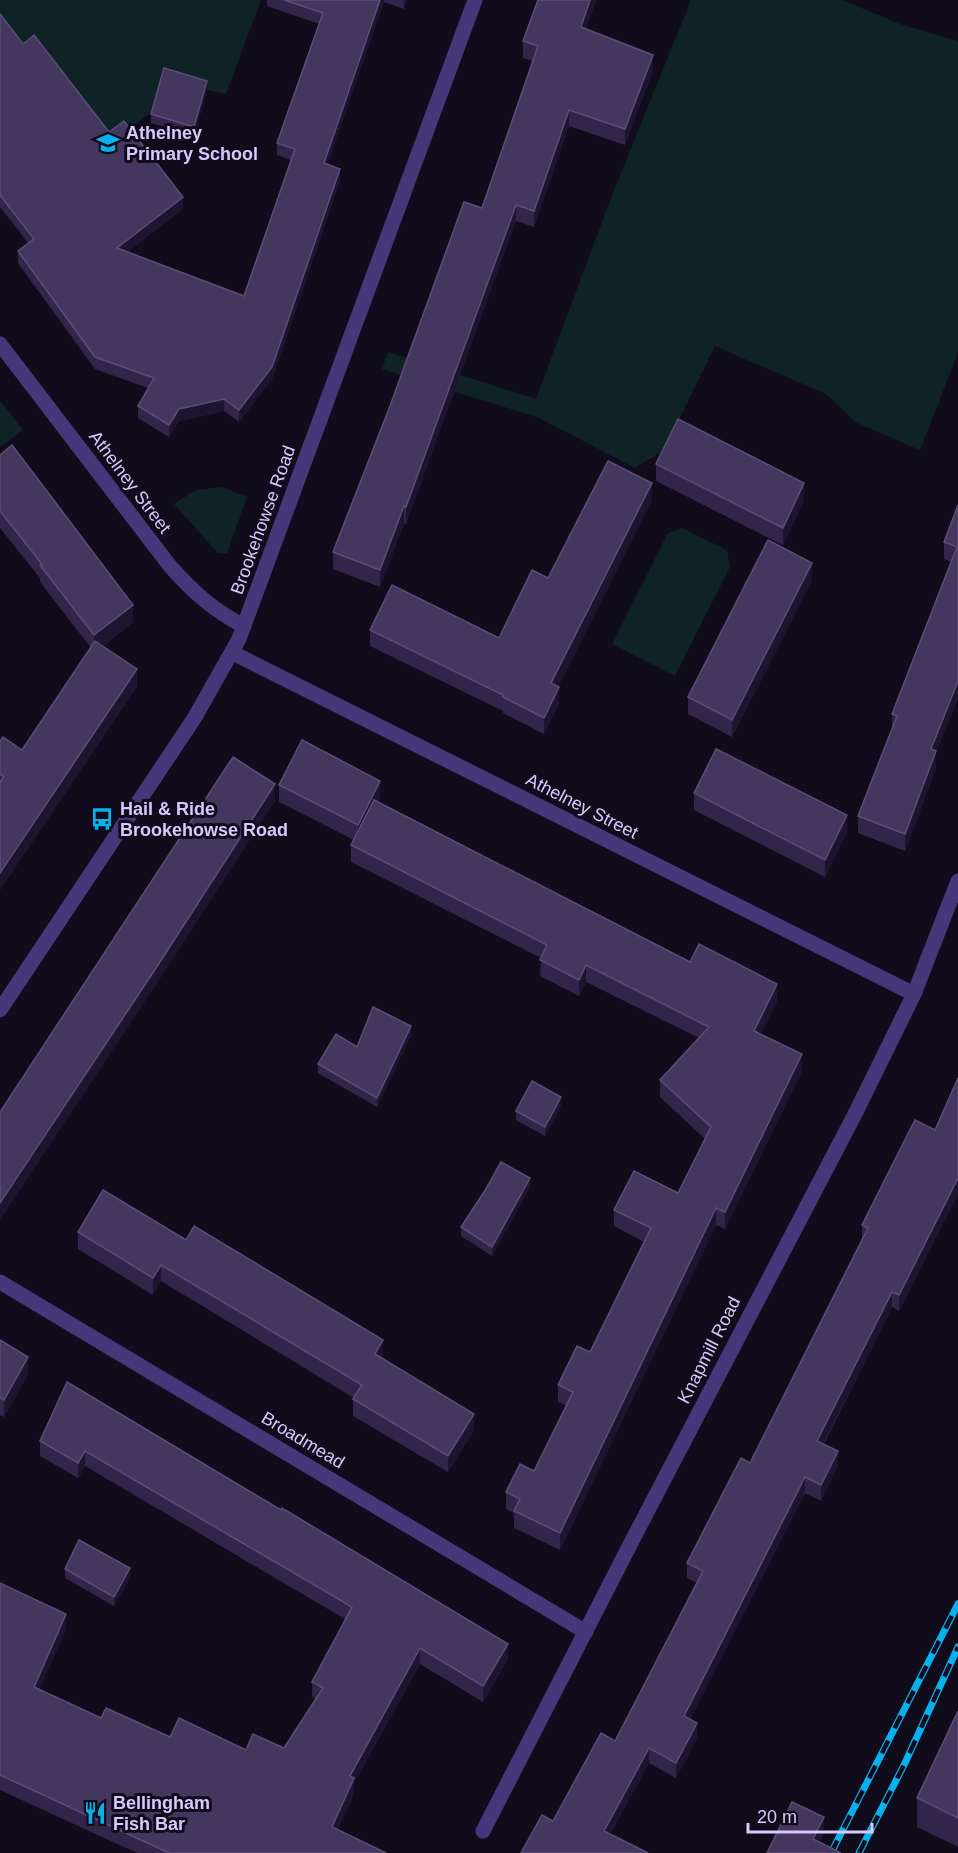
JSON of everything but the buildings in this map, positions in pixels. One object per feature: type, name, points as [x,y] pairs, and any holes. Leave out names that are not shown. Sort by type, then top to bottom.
[{"type":"street","name":"Brookehowse Road","points":[[0,1010],[195,717],[232,653],[244,626],[475,0]]},
{"type":"street","name":"Athelney Street","points":[[0,344],[170,566],[206,603],[244,626]]},
{"type":"street","name":"Athelney Street","points":[[232,653],[914,994]]},
{"type":"street","name":"Knapmill Road","points":[[483,1831],[855,1114],[914,994],[958,881]]},
{"type":"street","name":"Broadmead","points":[[0,1282],[586,1632]]},
{"type":"green space","points":[[0,0],[261,0],[226,94],[207,90],[155,109],[94,156],[24,55],[0,26]]},
{"type":"green space","points":[[691,0],[842,0],[900,24],[958,41],[958,353],[920,450],[855,422],[826,394],[715,346],[664,450],[635,468],[537,417],[382,369],[388,352],[536,399],[611,198]]},
{"type":"green space","points":[[0,401],[23,430],[0,447]]},
{"type":"green space","points":[[222,487],[247,497],[227,553],[218,553],[174,504],[196,490]]},
{"type":"green space","points":[[682,528],[727,550],[730,567],[675,676],[612,644],[668,533]]},
{"type":"railway","points":[[831,1853],[958,1604]]},
{"type":"railway","points":[[859,1853],[905,1763],[958,1647]]},
{"type":"place","name":"Athelney Primary School","points":[[108,143]]},
{"type":"place","name":"Hail & Ride Brookehowse Road","points":[[102,819]]},
{"type":"place","name":"Bellingham Fish Bar","points":[[95,1813]]}]
